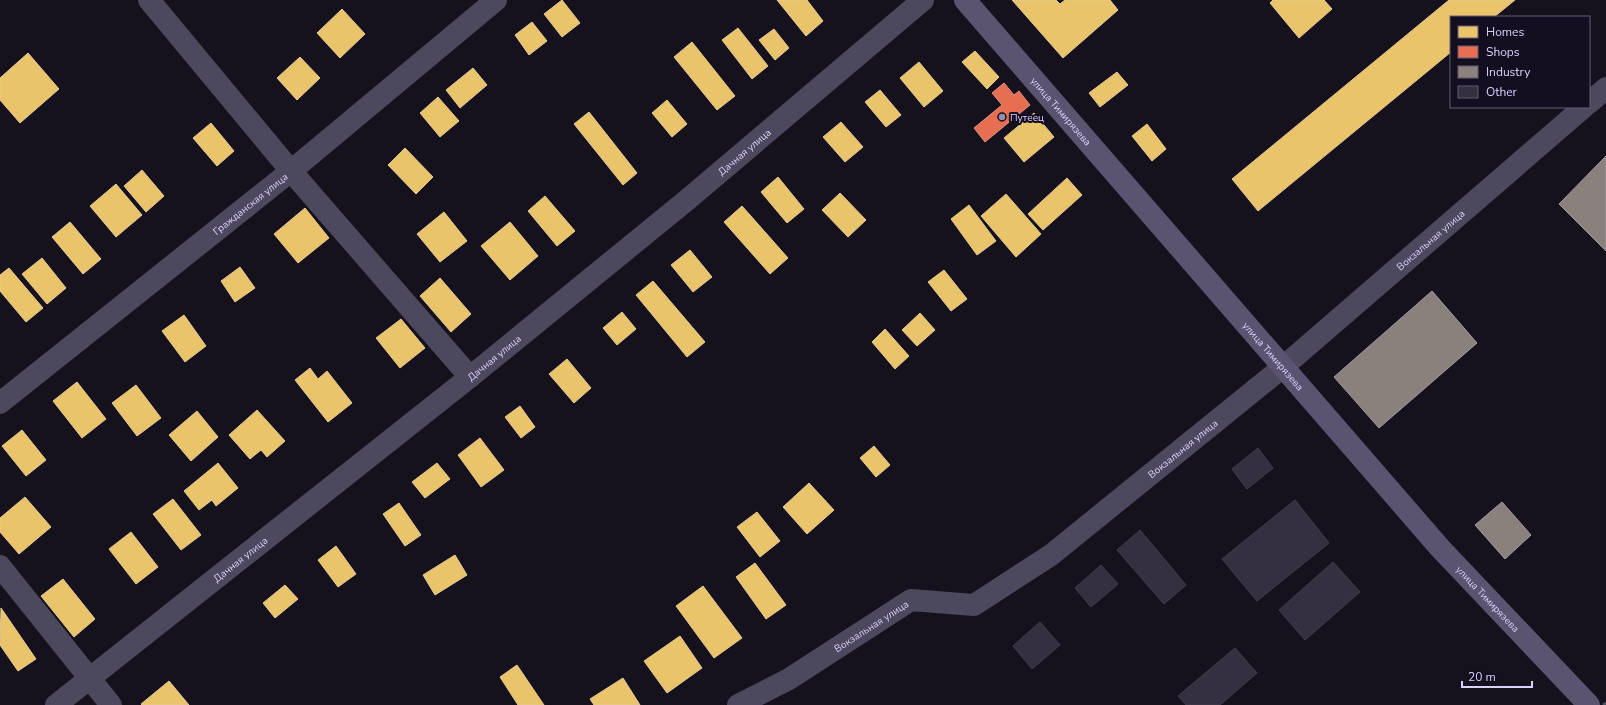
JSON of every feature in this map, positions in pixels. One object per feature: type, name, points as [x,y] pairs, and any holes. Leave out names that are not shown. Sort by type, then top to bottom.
[{"type":"main road","name":"улица Тимирязева","points":[[965,0],[1440,548],[1589,705]]},
{"type":"street","points":[[149,0],[290,171],[470,377]]},
{"type":"street","name":"Гражданская улица","points":[[0,403],[290,171],[496,0]]},
{"type":"street","name":"Дачная улица","points":[[56,705],[470,377],[687,200],[923,0]]},
{"type":"street","points":[[1590,102],[1606,88]]},
{"type":"street","name":"Вокзальная улица","points":[[738,705],[788,679],[911,600],[974,604],[1051,555],[1283,367],[1583,108]]},
{"type":"street","points":[[0,566],[111,705]]},
{"type":"building: Homes","points":[[562,0],[580,23],[562,37],[544,14]]},
{"type":"building: Homes","points":[[777,0],[807,0],[823,21],[806,36]]},
{"type":"building: Homes","points":[[1012,0],[1056,0],[1060,4],[1065,0],[1110,0],[1118,10],[1063,58]]},
{"type":"building: Homes","points":[[1273,0],[1324,0],[1332,9],[1299,38],[1270,3]]},
{"type":"building: Homes","points":[[1449,0],[1515,0],[1495,16],[1450,16],[1450,53],[1258,211],[1232,179]]},
{"type":"building: Homes","points":[[342,9],[365,34],[340,58],[317,33]]},
{"type":"building: Homes","points":[[532,22],[547,41],[529,55],[515,35]]},
{"type":"building: Homes","points":[[738,28],[768,66],[752,79],[722,40]]},
{"type":"building: Homes","points":[[774,29],[789,48],[775,60],[759,40]]},
{"type":"building: Homes","points":[[692,42],[735,96],[717,110],[674,57]]},
{"type":"building: Homes","points":[[975,51],[999,77],[987,89],[962,62]]},
{"type":"building: Homes","points":[[28,53],[59,89],[20,123],[0,100],[0,78]]},
{"type":"building: Homes","points":[[300,57],[320,78],[297,100],[277,78]]},
{"type":"building: Homes","points":[[919,62],[943,91],[924,107],[900,78]]},
{"type":"building: Homes","points":[[473,68],[487,85],[460,108],[446,90]]},
{"type":"building: Homes","points":[[1117,72],[1128,85],[1100,107],[1089,93]]},
{"type":"building: Homes","points":[[880,90],[901,115],[886,127],[865,102]]},
{"type":"building: Homes","points":[[438,97],[459,121],[440,137],[420,113]]},
{"type":"building: Homes","points":[[667,100],[687,124],[672,137],[652,113]]},
{"type":"building: Homes","points":[[589,112],[637,173],[623,185],[574,124]]},
{"type":"building: Homes","points":[[1034,113],[1054,137],[1024,162],[1004,138]]},
{"type":"building: Homes","points":[[841,122],[863,147],[845,162],[823,137]]},
{"type":"building: Homes","points":[[211,123],[234,151],[217,166],[193,138]]},
{"type":"building: Homes","points":[[1147,124],[1166,149],[1152,161],[1132,136]]},
{"type":"building: Homes","points":[[405,148],[433,177],[416,194],[388,165]]},
{"type":"building: Homes","points":[[142,170],[164,196],[146,212],[124,186]]},
{"type":"building: Homes","points":[[778,177],[804,209],[787,223],[761,192]]},
{"type":"building: Homes","points":[[1067,178],[1082,195],[1043,230],[1028,214]]},
{"type":"building: Homes","points":[[116,184],[142,215],[116,237],[90,206]]},
{"type":"building: Homes","points":[[840,193],[866,220],[848,237],[822,210]]},
{"type":"building: Homes","points":[[1006,194],[1041,234],[1016,257],[981,216]]},
{"type":"building: Homes","points":[[545,196],[575,231],[557,246],[528,211]]},
{"type":"building: Homes","points":[[969,205],[996,241],[977,255],[951,219]]},
{"type":"building: Homes","points":[[742,206],[788,258],[770,274],[724,222]]},
{"type":"building: Homes","points":[[305,208],[329,238],[298,263],[274,234]]},
{"type":"building: Homes","points":[[444,212],[467,241],[440,262],[417,234]]},
{"type":"building: Homes","points":[[70,222],[101,259],[83,274],[52,237]]},
{"type":"building: Homes","points":[[510,222],[538,256],[510,280],[481,246]]},
{"type":"building: Homes","points":[[690,250],[712,277],[693,292],[671,265]]},
{"type":"building: Homes","points":[[42,258],[66,288],[47,304],[22,274]]},
{"type":"building: Homes","points":[[240,267],[255,288],[235,302],[221,281]]},
{"type":"building: Homes","points":[[9,268],[43,308],[26,322],[0,291],[0,275]]},
{"type":"building: Homes","points":[[944,270],[967,299],[951,311],[928,282]]},
{"type":"building: Homes","points":[[440,278],[471,314],[451,332],[420,296]]},
{"type":"building: Homes","points":[[653,281],[705,342],[687,357],[636,295]]},
{"type":"building: Homes","points":[[622,312],[636,329],[617,345],[603,328]]},
{"type":"building: Homes","points":[[920,313],[935,330],[917,346],[902,330]]},
{"type":"building: Homes","points":[[184,315],[206,346],[185,362],[162,331]]},
{"type":"building: Homes","points":[[401,319],[425,348],[400,368],[376,338]]},
{"type":"building: Homes","points":[[885,329],[909,356],[895,369],[872,342]]},
{"type":"building: Homes","points":[[567,359],[591,388],[574,403],[549,374]]},
{"type":"building: Homes","points":[[310,368],[318,379],[327,371],[352,403],[328,422],[295,380]]},
{"type":"building: Homes","points":[[77,382],[106,419],[82,438],[53,401]]},
{"type":"building: Homes","points":[[136,385],[161,418],[137,436],[112,403]]},
{"type":"building: Homes","points":[[520,406],[535,427],[521,438],[505,417]]},
{"type":"building: Homes","points":[[257,410],[285,441],[267,457],[261,450],[250,459],[229,435]]},
{"type":"building: Homes","points":[[197,411],[218,437],[191,461],[169,435]]},
{"type":"building: Homes","points":[[22,430],[46,460],[26,476],[2,446]]},
{"type":"building: Homes","points":[[480,438],[504,470],[481,487],[458,455]]},
{"type":"building: Homes","points":[[874,446],[890,465],[876,477],[860,458]]},
{"type":"building: Homes","points":[[218,463],[238,488],[216,506],[212,500],[199,510],[184,491]]},
{"type":"building: Homes","points":[[437,463],[450,479],[425,498],[412,482]]},
{"type":"building: Homes","points":[[809,483],[834,510],[807,534],[783,507]]},
{"type":"building: Homes","points":[[25,497],[51,527],[19,554],[0,532],[0,518]]},
{"type":"building: Homes","points":[[173,499],[201,535],[181,550],[153,514]]},
{"type":"building: Homes","points":[[399,503],[421,535],[405,546],[383,514]]},
{"type":"building: Homes","points":[[757,512],[780,541],[760,557],[737,527]]},
{"type":"building: Homes","points":[[131,532],[158,567],[136,584],[109,549]]},
{"type":"building: Homes","points":[[336,546],[356,574],[338,587],[318,560]]},
{"type":"building: Homes","points":[[455,555],[467,575],[435,595],[423,575]]},
{"type":"building: Homes","points":[[755,563],[786,605],[766,619],[736,577]]},
{"type":"building: Homes","points":[[63,579],[95,619],[74,637],[41,596]]},
{"type":"building: Homes","points":[[285,585],[298,599],[275,618],[263,603]]},
{"type":"building: Homes","points":[[703,586],[742,638],[714,658],[676,606]]},
{"type":"building: Homes","points":[[1,608],[36,659],[18,671],[0,645]]},
{"type":"building: Homes","points":[[680,636],[702,668],[667,693],[644,661]]},
{"type":"building: Homes","points":[[517,665],[544,705],[518,705],[500,677]]},
{"type":"building: Homes","points":[[623,678],[640,705],[594,705],[590,699]]},
{"type":"building: Homes","points":[[169,681],[189,705],[141,704]]},
{"type":"building: Shops","name":"Путеец","points":[[1004,83],[1014,95],[1019,91],[1030,105],[985,142],[974,128],[1002,105],[992,93]]},
{"type":"building: Industry","points":[[1606,156],[1606,251],[1559,204]]},
{"type":"building: Industry","points":[[1432,291],[1477,343],[1379,428],[1334,377]]},
{"type":"building: Industry","points":[[1502,502],[1531,535],[1505,559],[1475,525]]},
{"type":"building: Other","points":[[1258,448],[1273,468],[1247,489],[1232,469]]},
{"type":"building: Other","points":[[1295,500],[1329,543],[1257,601],[1222,559]]},
{"type":"building: Other","points":[[1140,530],[1186,585],[1164,604],[1117,550]]},
{"type":"building: Other","points":[[1333,562],[1360,592],[1305,640],[1279,610]]},
{"type":"building: Other","points":[[1101,565],[1118,584],[1091,607],[1075,588]]},
{"type":"building: Other","points":[[1040,622],[1060,645],[1032,669],[1013,646]]},
{"type":"building: Other","points":[[1235,648],[1257,673],[1220,705],[1186,705],[1178,696]]},
{"type":"place","name":"Путеец","points":[[1002,117]]}]
